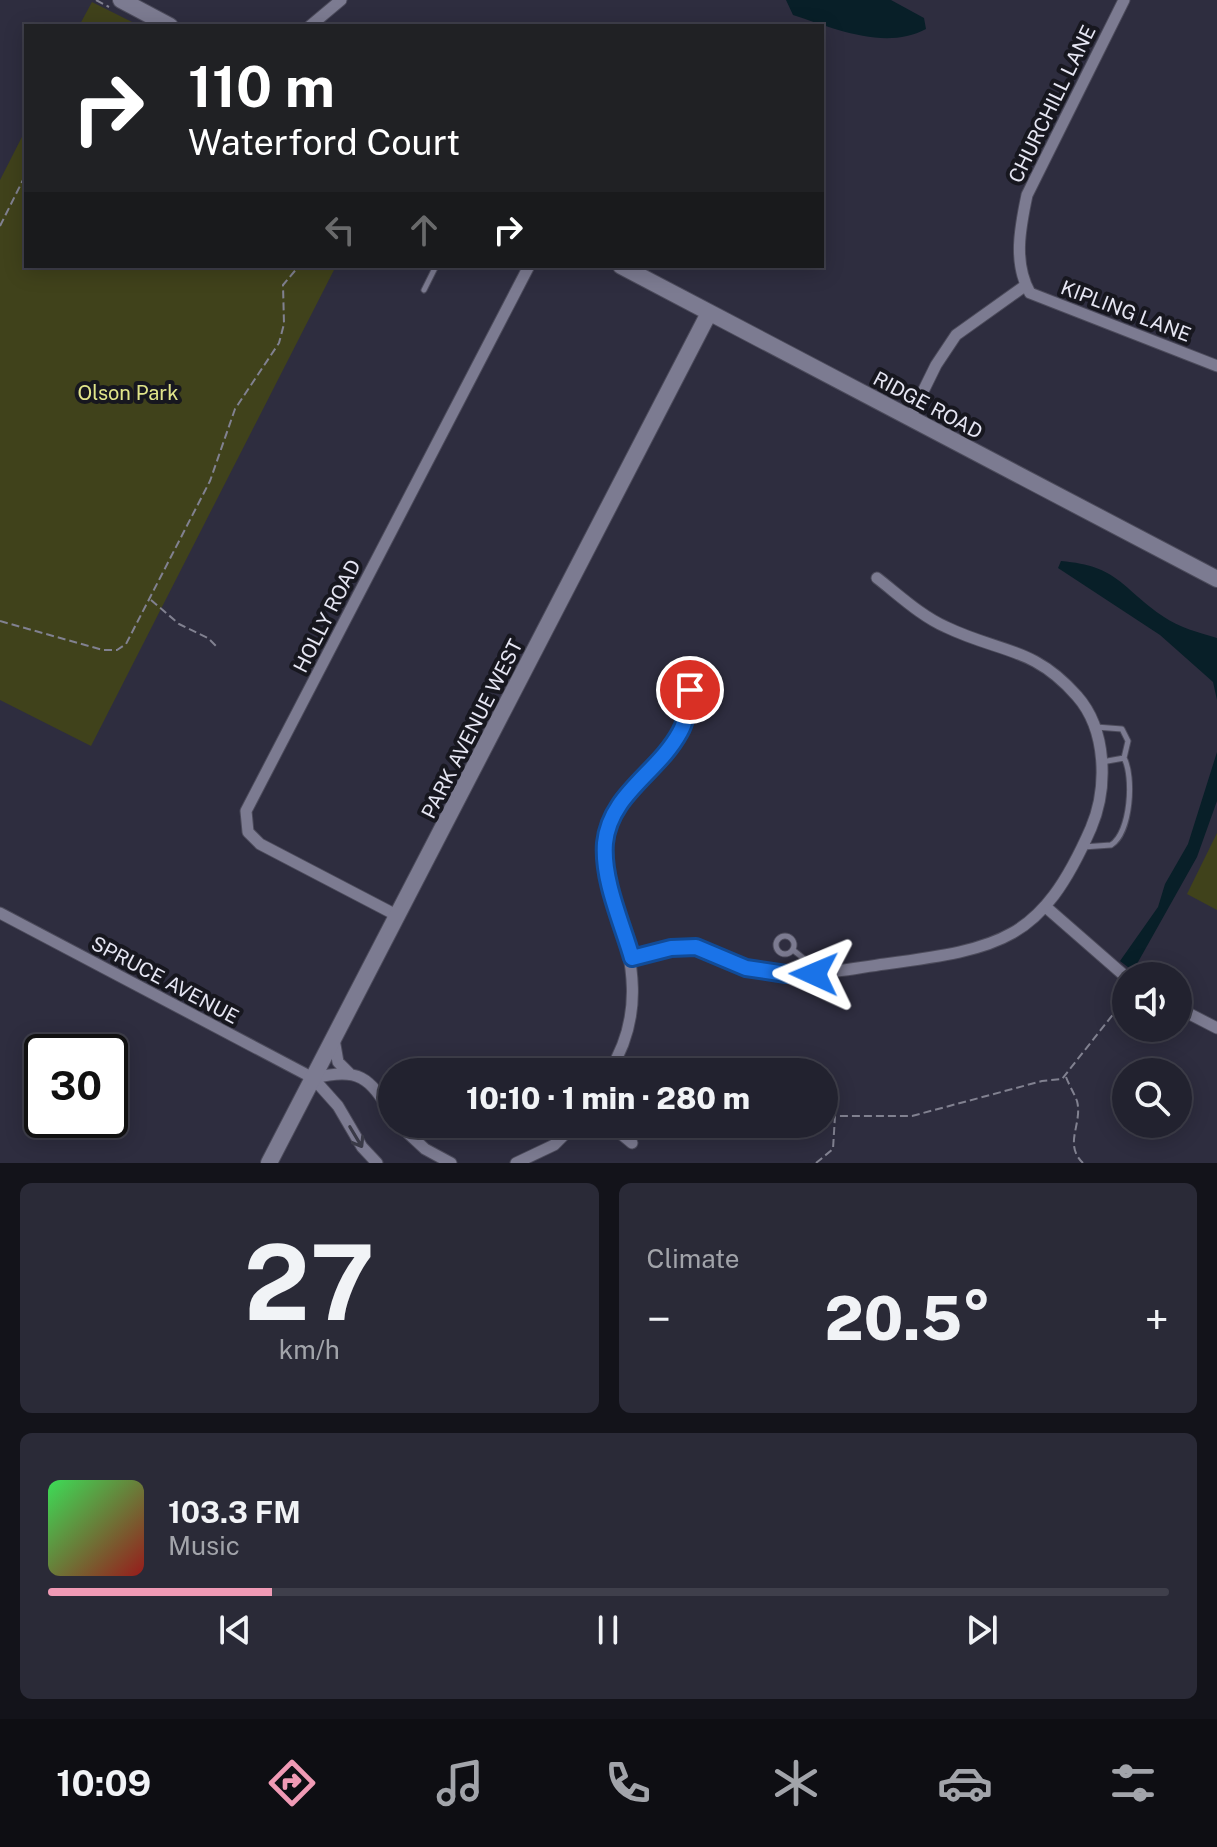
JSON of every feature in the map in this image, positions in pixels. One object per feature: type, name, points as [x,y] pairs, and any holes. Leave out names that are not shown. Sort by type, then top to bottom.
[{"type":"street","points":[[121,0],[166,24]]},
{"type":"street","points":[[312,24],[341,0]]},
{"type":"street","name":"CHURCHILL LANE","points":[[1026,285],[1019,271],[1021,221],[1027,195],[1121,1]]},
{"type":"street","name":"HOLLY ROAD","points":[[398,916],[260,844],[248,832],[246,811],[528,268]]},
{"type":"street","name":"RIDGE ROAD","points":[[625,268],[1217,579]]},
{"type":"street","points":[[910,418],[936,365],[956,335],[1026,285]]},
{"type":"street","name":"KIPLING LANE","points":[[1026,285],[1030,293],[1217,366]]},
{"type":"street","name":"PARK AVENUE WEST","points":[[269,1163],[709,313]]},
{"type":"street","points":[[632,958],[696,947],[749,969],[814,974],[983,948],[1017,931],[1047,908],[1073,869],[1094,820],[1102,762],[1095,727],[1080,698],[1048,667],[1011,648],[945,627],[877,578]]},
{"type":"street","points":[[615,1058],[631,1023],[632,958],[605,854],[608,830],[619,803],[679,734],[690,690]]},
{"type":"street","points":[[1047,908],[1112,967]]},
{"type":"street","name":"SPRUCE AVENUE","points":[[0,913],[313,1078]]},
{"type":"street","points":[[1192,1015],[1217,1028]]},
{"type":"street","points":[[334,1039],[338,1062],[350,1074],[366,1080],[378,1092]]},
{"type":"street","points":[[313,1078],[350,1074]]},
{"type":"street","points":[[313,1078],[341,1111],[375,1162]]},
{"type":"street","points":[[413,1138],[425,1149],[451,1163]]},
{"type":"street","points":[[516,1163],[554,1145],[561,1138]]},
{"type":"street","points":[[626,1138],[632,1143]]},
{"type":"street","points":[[421,1163],[425,1149]]},
{"type":"lane","points":[[424,290],[435,268]]},
{"type":"lane","points":[[1082,847],[1111,845],[1124,832],[1130,769],[1124,758],[1128,741],[1122,729],[1095,727]]},
{"type":"lane","points":[[1102,762],[1124,758]]},
{"type":"lane","points":[[793,950],[807,961],[814,974]]},
{"type":"path","points":[[0,226],[24,178]]},
{"type":"path","points":[[0,621],[111,651],[122,648],[131,637],[210,481],[238,403],[279,343],[284,324],[283,285],[297,268]]},
{"type":"path","points":[[150,599],[173,620],[208,638],[217,647]]},
{"type":"path","points":[[816,1163],[833,1149],[835,1116],[912,1116],[1065,1076],[1112,1016]]},
{"type":"path","points":[[1065,1076],[1077,1102],[1074,1153],[1083,1163]]},
{"type":"green space","points":[[92,2],[136,24],[80,24]]},
{"type":"green space","name":"Olson Park","points":[[24,133],[24,268],[335,268],[91,746],[0,700],[0,180]]},
{"type":"green space","points":[[1217,833],[1217,910],[1187,894]]},
{"type":"water","points":[[786,0],[891,0],[924,18],[926,29],[894,38],[876,38],[793,15]]},
{"type":"water","points":[[1061,561],[1108,573],[1170,621],[1217,638],[1217,700],[1213,682],[1160,635],[1058,568]]},
{"type":"water","points":[[1217,752],[1217,801],[1197,857],[1138,962],[1121,962],[1158,907],[1165,884],[1188,844]]},
{"type":"route","points":[[690,690],[679,734],[664,755],[619,803],[605,842],[610,880],[632,958],[671,948],[696,947],[746,968],[771,973],[814,974]]}]
